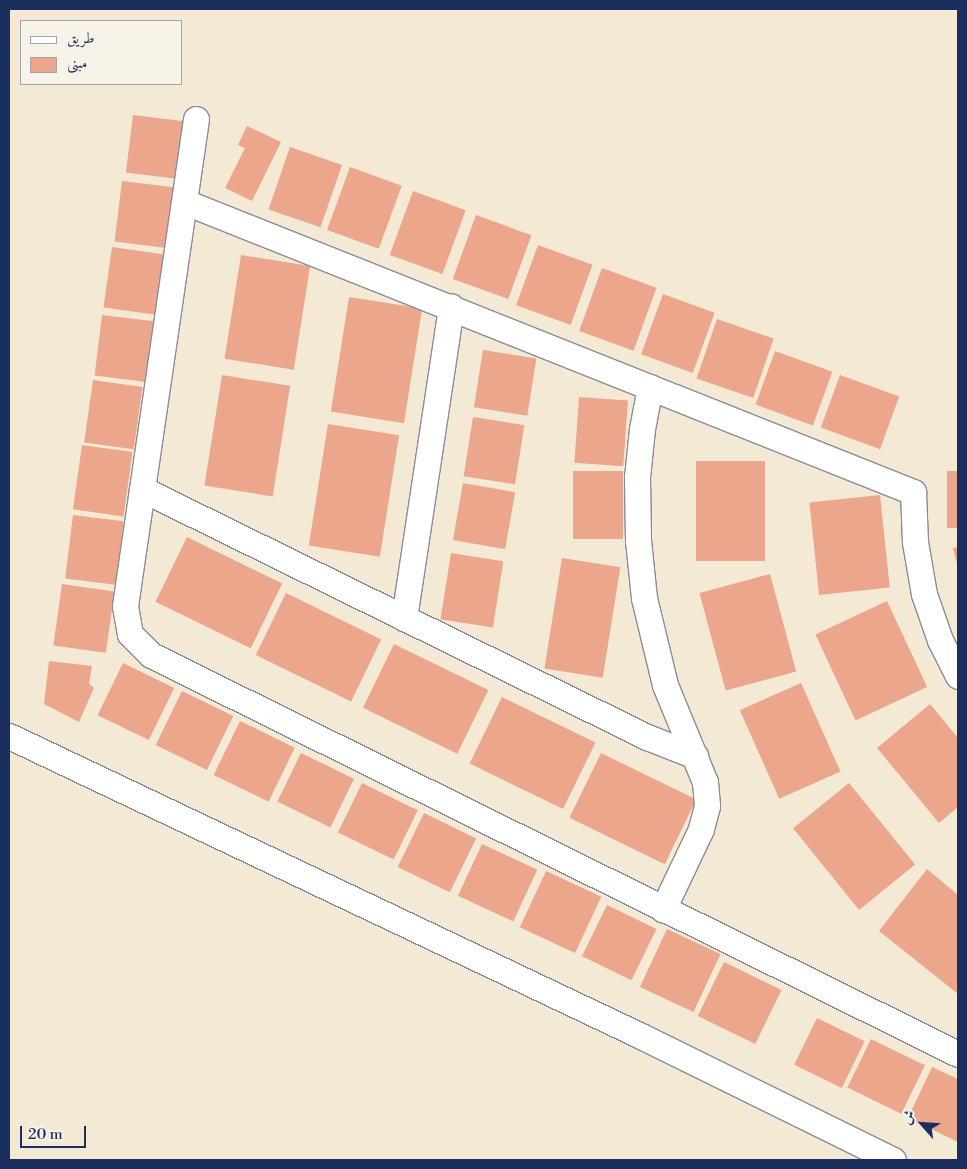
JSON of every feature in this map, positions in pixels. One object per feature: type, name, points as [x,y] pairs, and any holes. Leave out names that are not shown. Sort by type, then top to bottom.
[{"type":"street","points":[[196,119],[125,606],[130,634],[151,655],[958,1054]]},
{"type":"street","points":[[185,202],[913,492],[915,542],[924,594],[940,640],[958,676]]},
{"type":"street","points":[[404,618],[451,308]]},
{"type":"street","points":[[650,386],[642,429],[637,477],[638,540],[644,598],[665,685],[706,782],[707,806],[701,829],[663,908]]},
{"type":"street","points":[[142,489],[647,738],[696,756]]},
{"type":"street","points":[[9,736],[639,1035],[893,1160]]},
{"type":"building","points":[[133,115],[187,122],[180,179],[126,173]]},
{"type":"building","points":[[247,126],[281,142],[252,201],[225,188],[245,148],[238,145]]},
{"type":"building","points":[[290,147],[342,165],[321,227],[269,209]]},
{"type":"building","points":[[350,167],[402,186],[379,249],[327,230]]},
{"type":"building","points":[[122,181],[176,188],[168,248],[115,242]]},
{"type":"building","points":[[413,191],[466,210],[442,274],[390,255]]},
{"type":"building","points":[[476,215],[531,235],[508,299],[453,279]]},
{"type":"building","points":[[538,245],[593,265],[571,325],[516,305]]},
{"type":"building","points":[[112,247],[164,254],[156,315],[104,307]]},
{"type":"building","points":[[241,255],[310,266],[294,370],[225,359]]},
{"type":"building","points":[[602,268],[657,288],[634,351],[579,331]]},
{"type":"building","points":[[663,294],[715,313],[693,373],[641,354]]},
{"type":"building","points":[[349,297],[422,309],[404,423],[331,412]]},
{"type":"building","points":[[102,315],[154,321],[146,382],[95,376]]},
{"type":"building","points":[[717,319],[774,339],[753,398],[696,379]]},
{"type":"building","points":[[483,350],[536,358],[527,416],[474,407]]},
{"type":"building","points":[[775,351],[832,372],[813,425],[756,405]]},
{"type":"building","points":[[222,375],[290,386],[273,496],[204,486]]},
{"type":"building","points":[[840,375],[899,397],[880,449],[821,428]]},
{"type":"building","points":[[93,380],[143,387],[134,449],[84,442]]},
{"type":"building","points":[[579,397],[628,400],[623,466],[574,463]]},
{"type":"building","points":[[473,417],[524,425],[515,484],[464,476]]},
{"type":"building","points":[[328,424],[399,435],[380,557],[309,545]]},
{"type":"building","points":[[82,445],[133,452],[123,516],[73,509]]},
{"type":"building","points":[[696,461],[765,461],[765,561],[696,561]]},
{"type":"building","points":[[573,471],[623,471],[623,539],[573,539]]},
{"type":"building","points":[[947,471],[958,471],[958,528],[947,528]]},
{"type":"building","points":[[463,483],[515,492],[505,549],[453,540]]},
{"type":"building","points":[[880,495],[890,587],[819,595],[809,502]]},
{"type":"building","points":[[73,515],[124,521],[116,585],[65,579]]},
{"type":"building","points":[[187,537],[282,583],[251,648],[155,602]]},
{"type":"building","points":[[958,547],[958,568],[953,548]]},
{"type":"building","points":[[451,553],[503,561],[493,627],[441,619]]},
{"type":"building","points":[[562,558],[620,567],[603,678],[544,669]]},
{"type":"building","points":[[770,574],[796,672],[726,690],[699,593]]},
{"type":"building","points":[[62,584],[114,591],[106,653],[53,645]]},
{"type":"building","points":[[286,593],[381,639],[351,701],[256,655]]},
{"type":"building","points":[[887,601],[927,687],[856,720],[815,634]]},
{"type":"building","points":[[394,644],[488,690],[457,754],[363,708]]},
{"type":"building","points":[[49,661],[92,666],[89,684],[94,688],[79,722],[44,704]]},
{"type":"building","points":[[123,663],[174,688],[149,740],[98,715]]},
{"type":"building","points":[[801,683],[840,772],[779,799],[740,710]]},
{"type":"building","points":[[182,691],[233,716],[207,770],[156,745]]},
{"type":"building","points":[[502,697],[595,743],[563,809],[470,764]]},
{"type":"building","points":[[930,704],[958,738],[958,807],[939,823],[877,748]]},
{"type":"building","points":[[240,721],[295,748],[269,802],[214,775]]},
{"type":"building","points":[[301,753],[354,779],[330,827],[277,802]]},
{"type":"building","points":[[601,753],[696,799],[665,864],[569,818]]},
{"type":"building","points":[[362,783],[418,810],[394,860],[338,832]]},
{"type":"building","points":[[849,783],[915,865],[859,910],[793,828]]},
{"type":"building","points":[[424,813],[476,838],[450,892],[398,867]]},
{"type":"building","points":[[482,844],[537,870],[513,921],[458,896]]},
{"type":"building","points":[[927,869],[958,895],[958,994],[879,931]]},
{"type":"building","points":[[546,871],[601,897],[575,953],[520,927]]},
{"type":"building","points":[[607,905],[656,929],[631,980],[582,956]]},
{"type":"building","points":[[667,929],[720,954],[693,1012],[640,987]]},
{"type":"building","points":[[724,962],[782,990],[755,1044],[698,1016]]},
{"type":"building","points":[[817,1018],[865,1041],[842,1088],[794,1065]]},
{"type":"building","points":[[871,1039],[925,1065],[901,1114],[847,1088]]},
{"type":"building","points":[[932,1067],[958,1079],[958,1142],[908,1118]]}]
